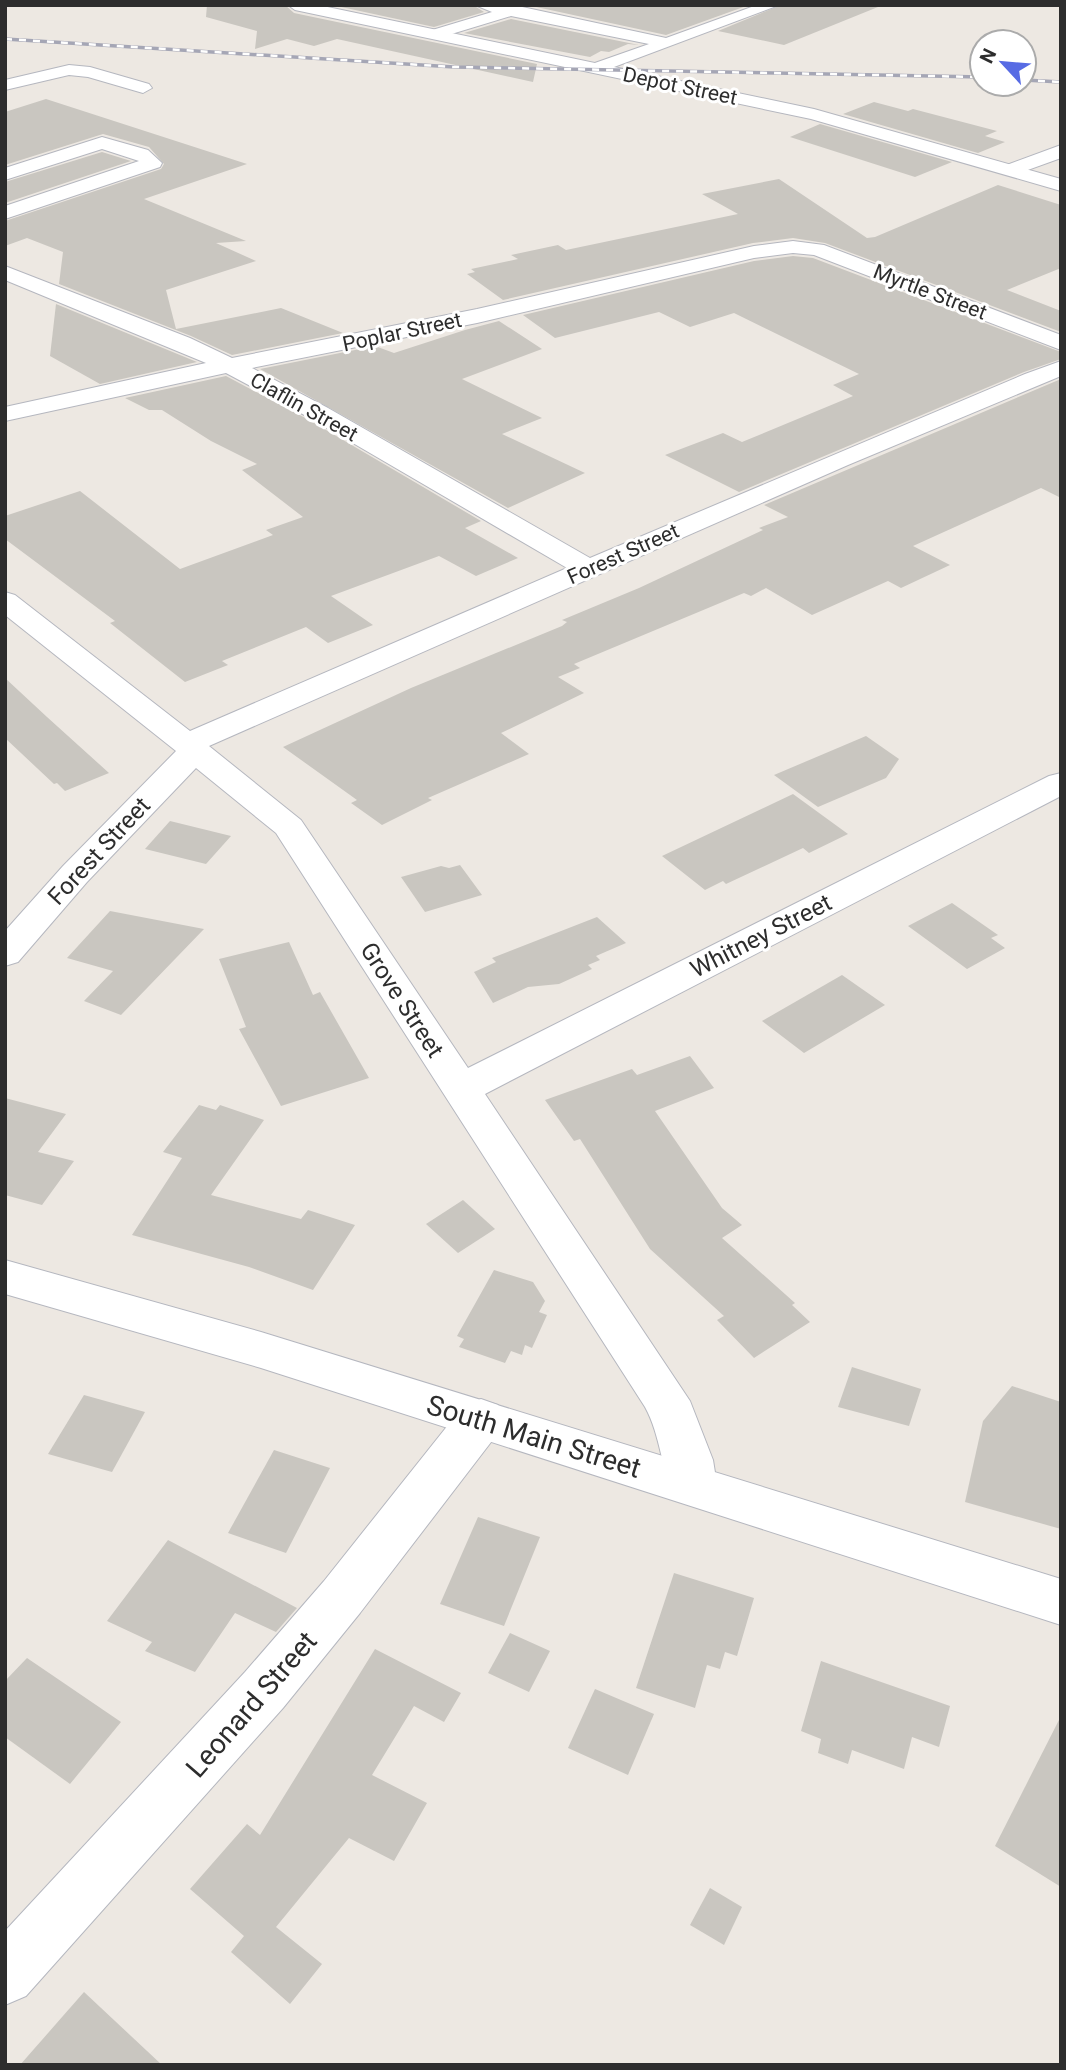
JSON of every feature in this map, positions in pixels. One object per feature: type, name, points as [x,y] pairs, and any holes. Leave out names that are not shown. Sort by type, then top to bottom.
[{"type":"street","name":"Depot Street","points":[[295,5],[829,117],[1061,185]]},
{"type":"street","points":[[482,5],[668,43]]},
{"type":"street","points":[[435,34],[528,5]]},
{"type":"street","points":[[598,68],[772,5]]},
{"type":"street","points":[[5,85],[53,73],[79,70],[143,88]]},
{"type":"street","points":[[5,174],[102,143],[141,154],[153,163],[5,213]]},
{"type":"street","points":[[1011,170],[1061,151]]},
{"type":"street","name":"Myrtle Street","points":[[798,248],[817,249],[1061,343]]},
{"type":"street","name":"Poplar Street","points":[[5,414],[167,378],[232,367],[518,307],[754,252],[798,248]]},
{"type":"street","name":"Claflin Street","points":[[5,272],[182,343],[232,367],[319,413],[589,569]]},
{"type":"street","name":"Forest Street","points":[[5,954],[191,747],[839,460],[891,440],[1000,391],[1061,368]]},
{"type":"street","name":"Grove Street","points":[[5,601],[289,827],[666,1401],[686,1444],[693,1485]]},
{"type":"street","name":"Whitney Street","points":[[461,1089],[1061,783]]},
{"type":"street","name":"South Main Street","points":[[5,1277],[261,1350],[1061,1602]]},
{"type":"street","name":"Leonard Street","points":[[5,1975],[247,1711],[342,1597],[481,1419]]},
{"type":"building","points":[[207,5],[285,5],[294,13],[537,64],[533,82],[337,39],[314,46],[287,39],[255,49],[257,31],[206,17]]},
{"type":"building","points":[[332,5],[473,5],[484,12],[434,27]]},
{"type":"building","points":[[527,5],[749,5],[666,35]]},
{"type":"building","points":[[781,5],[878,7],[784,45],[718,31]]},
{"type":"building","points":[[511,19],[639,45],[628,44],[609,52],[601,51],[590,57],[464,33]]},
{"type":"building","points":[[46,99],[247,164],[144,199],[246,241],[216,243],[256,261],[166,290],[176,329],[281,308],[343,333],[232,355],[59,284],[63,252],[27,238],[5,246],[5,221],[161,169],[164,164],[149,147],[103,134],[5,165],[5,112]]},
{"type":"building","points":[[874,102],[908,111],[913,109],[997,131],[985,136],[1005,142],[978,153],[843,114]]},
{"type":"building","points":[[820,124],[952,162],[915,177],[790,137]]},
{"type":"building","points":[[102,152],[131,161],[5,203],[5,182]]},
{"type":"building","points":[[779,179],[867,238],[998,185],[1061,205],[1061,268],[1007,290],[1061,311],[1061,332],[825,243],[793,238],[753,243],[503,300],[467,274],[475,272],[471,269],[518,259],[511,255],[558,245],[566,250],[738,214],[702,194]]},
{"type":"building","points":[[793,256],[813,258],[1061,352],[1061,359],[1024,372],[739,492],[665,455],[723,433],[742,442],[853,396],[833,385],[859,374],[734,313],[690,327],[659,312],[555,338],[523,315],[754,261]]},
{"type":"building","points":[[56,304],[197,362],[100,384],[50,356]]},
{"type":"building","points":[[499,321],[542,349],[462,379],[542,418],[502,434],[585,473],[508,508],[260,369],[375,346],[394,353]]},
{"type":"building","points":[[226,376],[309,420],[481,521],[465,528],[518,558],[476,576],[439,556],[331,596],[373,625],[328,643],[306,627],[222,661],[228,665],[185,682],[110,623],[115,621],[5,539],[5,516],[80,491],[180,569],[273,535],[266,530],[303,517],[242,470],[257,464],[211,441],[162,410],[149,410],[125,398]]},
{"type":"building","points":[[1061,379],[1061,498],[1041,488],[913,546],[950,565],[901,588],[888,581],[812,615],[766,588],[751,596],[744,593],[574,664],[580,668],[558,677],[584,693],[501,733],[529,754],[428,798],[432,800],[382,825],[351,803],[357,800],[283,747],[411,688],[562,626],[567,622],[562,620],[639,588],[763,530],[759,528],[788,517],[764,505]]},
{"type":"building","points":[[5,678],[109,773],[65,791],[57,783],[54,784],[5,738]]},
{"type":"building","points":[[866,736],[899,759],[886,778],[818,807],[774,775]]},
{"type":"building","points":[[793,794],[848,834],[809,853],[803,848],[726,884],[723,881],[705,890],[662,856]]},
{"type":"building","points":[[170,821],[231,836],[206,864],[145,849]]},
{"type":"building","points":[[460,865],[482,895],[425,912],[401,877],[441,866],[449,868]]},
{"type":"building","points":[[952,903],[998,935],[991,938],[1005,948],[967,969],[908,926]]},
{"type":"building","points":[[110,911],[204,929],[121,1015],[84,1001],[113,971],[67,958]]},
{"type":"building","points":[[597,917],[626,943],[596,956],[600,960],[588,965],[592,969],[559,984],[528,987],[493,1003],[474,972],[496,962],[492,958]]},
{"type":"building","points":[[289,942],[313,995],[320,992],[369,1078],[281,1106],[239,1029],[246,1027],[219,959]]},
{"type":"building","points":[[842,975],[885,1005],[804,1053],[762,1021]]},
{"type":"building","points":[[690,1056],[714,1088],[655,1111],[722,1208],[742,1225],[722,1238],[795,1303],[792,1305],[810,1322],[754,1358],[717,1320],[724,1316],[650,1249],[580,1139],[574,1141],[545,1100],[632,1069],[637,1075]]},
{"type":"building","points":[[5,1098],[66,1114],[38,1152],[74,1161],[42,1205],[5,1195]]},
{"type":"building","points":[[199,1105],[216,1110],[220,1105],[264,1120],[211,1195],[301,1219],[308,1210],[355,1225],[313,1290],[249,1267],[132,1235],[182,1158],[163,1152]]},
{"type":"building","points":[[463,1200],[495,1229],[458,1253],[426,1224]]},
{"type":"building","points":[[494,1270],[533,1282],[545,1301],[539,1312],[547,1315],[532,1348],[525,1345],[522,1355],[511,1351],[505,1363],[459,1347],[464,1339],[457,1336]]},
{"type":"building","points":[[852,1367],[921,1389],[909,1426],[838,1407]]},
{"type":"building","points":[[1012,1386],[1061,1402],[1061,1529],[965,1502],[983,1421]]},
{"type":"building","points":[[84,1395],[145,1412],[112,1472],[48,1454]]},
{"type":"building","points":[[274,1450],[330,1468],[286,1553],[228,1533]]},
{"type":"building","points":[[478,1517],[540,1537],[504,1626],[440,1604]]},
{"type":"building","points":[[168,1540],[297,1608],[276,1632],[235,1613],[195,1672],[145,1651],[152,1642],[107,1621]]},
{"type":"building","points":[[674,1573],[754,1598],[737,1656],[725,1652],[720,1669],[707,1665],[695,1708],[636,1688]]},
{"type":"building","points":[[510,1633],[550,1651],[529,1692],[488,1673]]},
{"type":"building","points":[[375,1649],[461,1693],[444,1722],[414,1706],[372,1775],[427,1803],[394,1861],[349,1838],[276,1927],[322,1964],[290,2004],[231,1952],[244,1936],[190,1889],[247,1824],[260,1835]]},
{"type":"building","points":[[27,1658],[121,1722],[70,1784],[5,1737],[5,1681]]},
{"type":"building","points":[[821,1661],[950,1706],[939,1747],[912,1737],[904,1769],[852,1750],[848,1764],[818,1753],[821,1739],[801,1731]]},
{"type":"building","points":[[595,1689],[654,1714],[628,1775],[568,1748]]},
{"type":"building","points":[[1061,1716],[1061,1887],[995,1846]]},
{"type":"building","points":[[710,1888],[742,1907],[724,1945],[690,1925]]},
{"type":"building","points":[[84,1992],[162,2065],[20,2065]]},
{"type":"railway","points":[[5,39],[454,67],[968,77]]},
{"type":"railway","points":[[1038,81],[1061,82]]}]
